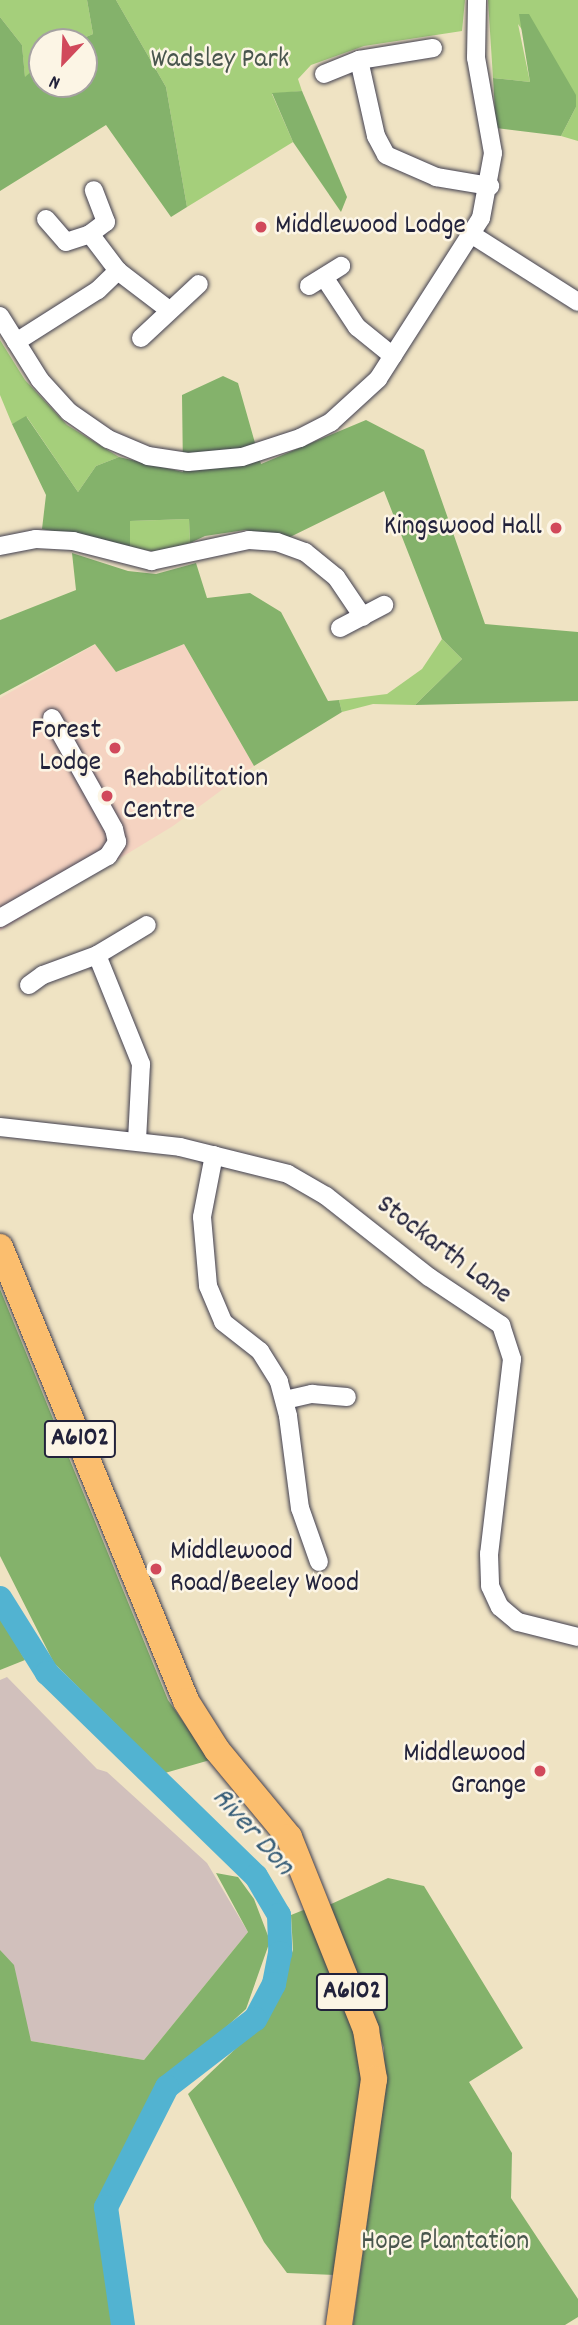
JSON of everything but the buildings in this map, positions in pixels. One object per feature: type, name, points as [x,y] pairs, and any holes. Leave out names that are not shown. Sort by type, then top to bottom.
[{"type":"main road","name":"A6102","points":[[0,1247],[186,1701],[217,1750],[289,1837],[366,2030],[374,2079],[339,2325]]},
{"type":"street","points":[[0,316],[54,397],[89,428],[148,456],[188,462],[263,452],[310,433],[363,398],[474,236],[490,186],[493,153],[476,58],[477,0]]},
{"type":"street","points":[[324,74],[359,60],[433,48]]},
{"type":"street","points":[[359,60],[376,136],[386,155],[436,177],[490,186]]},
{"type":"street","points":[[46,219],[66,242],[90,234],[106,222],[94,190]]},
{"type":"street","points":[[90,234],[118,271],[169,310]]},
{"type":"street","points":[[474,236],[578,302]]},
{"type":"street","points":[[341,266],[317,281],[357,327],[393,356]]},
{"type":"street","points":[[16,342],[98,289],[118,271]]},
{"type":"street","points":[[141,338],[200,284]]},
{"type":"street","points":[[0,546],[36,540],[73,541],[151,561],[249,540],[277,542],[319,562],[341,584],[363,617]]},
{"type":"street","points":[[340,628],[384,605]]},
{"type":"street","points":[[0,918],[108,856],[117,842],[114,829],[52,718]]},
{"type":"street","points":[[29,985],[43,975],[97,955],[147,925]]},
{"type":"street","points":[[97,955],[141,1064],[137,1141]]},
{"type":"street","name":"Stockarth Lane","points":[[0,1127],[137,1141],[214,1155],[305,1183],[429,1277],[501,1325],[512,1359],[489,1554],[493,1596],[518,1622],[578,1637]]},
{"type":"street","points":[[214,1155],[202,1217],[208,1286],[223,1322],[267,1361],[285,1400],[300,1508],[319,1562]]},
{"type":"street","points":[[285,1400],[318,1393],[347,1397]]},
{"type":"shaded area","name":"Rehabilitation Centre","points":[[96,644],[117,672],[184,644],[254,766],[173,826],[0,931],[0,698]]},
{"type":"shaded area","points":[[7,1677],[97,1769],[107,1772],[207,1863],[248,1932],[144,2060],[31,2041],[0,1950],[0,1680]]},
{"type":"green space","name":"Wadsley Park","points":[[0,0],[87,0],[92,28],[28,28],[28,75],[25,78],[22,45],[0,17]]},
{"type":"green space","points":[[87,0],[116,0],[166,87],[187,207],[171,217],[106,125],[0,191],[0,17],[22,45],[25,77],[28,74],[28,98],[98,98],[98,28],[92,28]]},
{"type":"green space","name":"Wadsley Park","points":[[116,0],[465,0],[462,31],[364,46],[311,65],[298,79],[302,91],[272,94],[293,142],[187,207],[166,87]]},
{"type":"green space","points":[[488,0],[578,0],[578,141],[561,136],[576,107],[518,24],[530,82],[493,78]]},
{"type":"green space","points":[[519,14],[529,14],[576,95],[576,107],[561,136],[496,128],[493,78],[530,82]]},
{"type":"green space","points":[[302,91],[347,197],[341,212],[293,142],[272,93]]},
{"type":"green space","points":[[0,340],[25,380],[67,425],[119,457],[96,466],[78,492],[27,417],[12,424],[0,395]]},
{"type":"green space","points":[[223,376],[238,383],[261,464],[366,420],[424,450],[485,624],[578,632],[578,701],[415,705],[462,659],[442,639],[384,491],[288,538],[245,530],[205,536],[190,543],[189,519],[130,521],[130,548],[42,529],[46,495],[12,424],[26,416],[78,492],[96,466],[119,457],[183,472],[182,395]]},
{"type":"green space","points":[[189,519],[190,543],[159,552],[130,548],[130,521]]},
{"type":"green space","points":[[72,553],[128,571],[156,574],[196,563],[207,598],[250,593],[281,612],[328,701],[339,700],[342,712],[254,766],[184,644],[116,672],[95,644],[0,695],[0,620],[76,590]]},
{"type":"green space","points":[[442,639],[462,659],[415,705],[373,704],[342,712],[339,700],[387,694],[422,669]]},
{"type":"green space","points":[[0,1289],[168,1700],[210,1760],[165,1773],[54,1663],[0,1556]]},
{"type":"green space","points":[[0,1616],[25,1660],[0,1670]]},
{"type":"green space","points":[[216,1873],[238,1877],[254,1899],[270,1941],[246,2009],[191,2059],[121,2159],[113,2253],[115,2325],[0,2325],[0,1950],[14,1965],[31,2041],[144,2060],[248,1932]]},
{"type":"green space","name":"Hope Plantation","points":[[388,1878],[424,1886],[523,2048],[469,2082],[512,2153],[511,2198],[578,2299],[578,2317],[565,2325],[353,2325],[384,2097],[384,2048],[329,1905]]},
{"type":"green space","points":[[311,1907],[351,2012],[365,2077],[335,2275],[287,2273],[264,2242],[188,2094],[269,2017],[293,1950],[291,1915]]},
{"type":"waterway","name":"River Don","points":[[0,1598],[47,1673],[256,1876],[279,1915],[280,1953],[274,1984],[255,2019],[167,2087],[106,2207],[123,2325]]},
{"type":"place","name":"Middlewood Lodge","points":[[261,227]]},
{"type":"place","name":"Kingswood Hall","points":[[556,528]]},
{"type":"place","name":"Forest Lodge","points":[[115,748]]},
{"type":"place","name":"Rehabilitation Centre","points":[[107,796]]},
{"type":"place","name":"Middlewood Road/Beeley Wood","points":[[156,1569]]},
{"type":"place","name":"Middlewood Grange","points":[[540,1771]]}]
